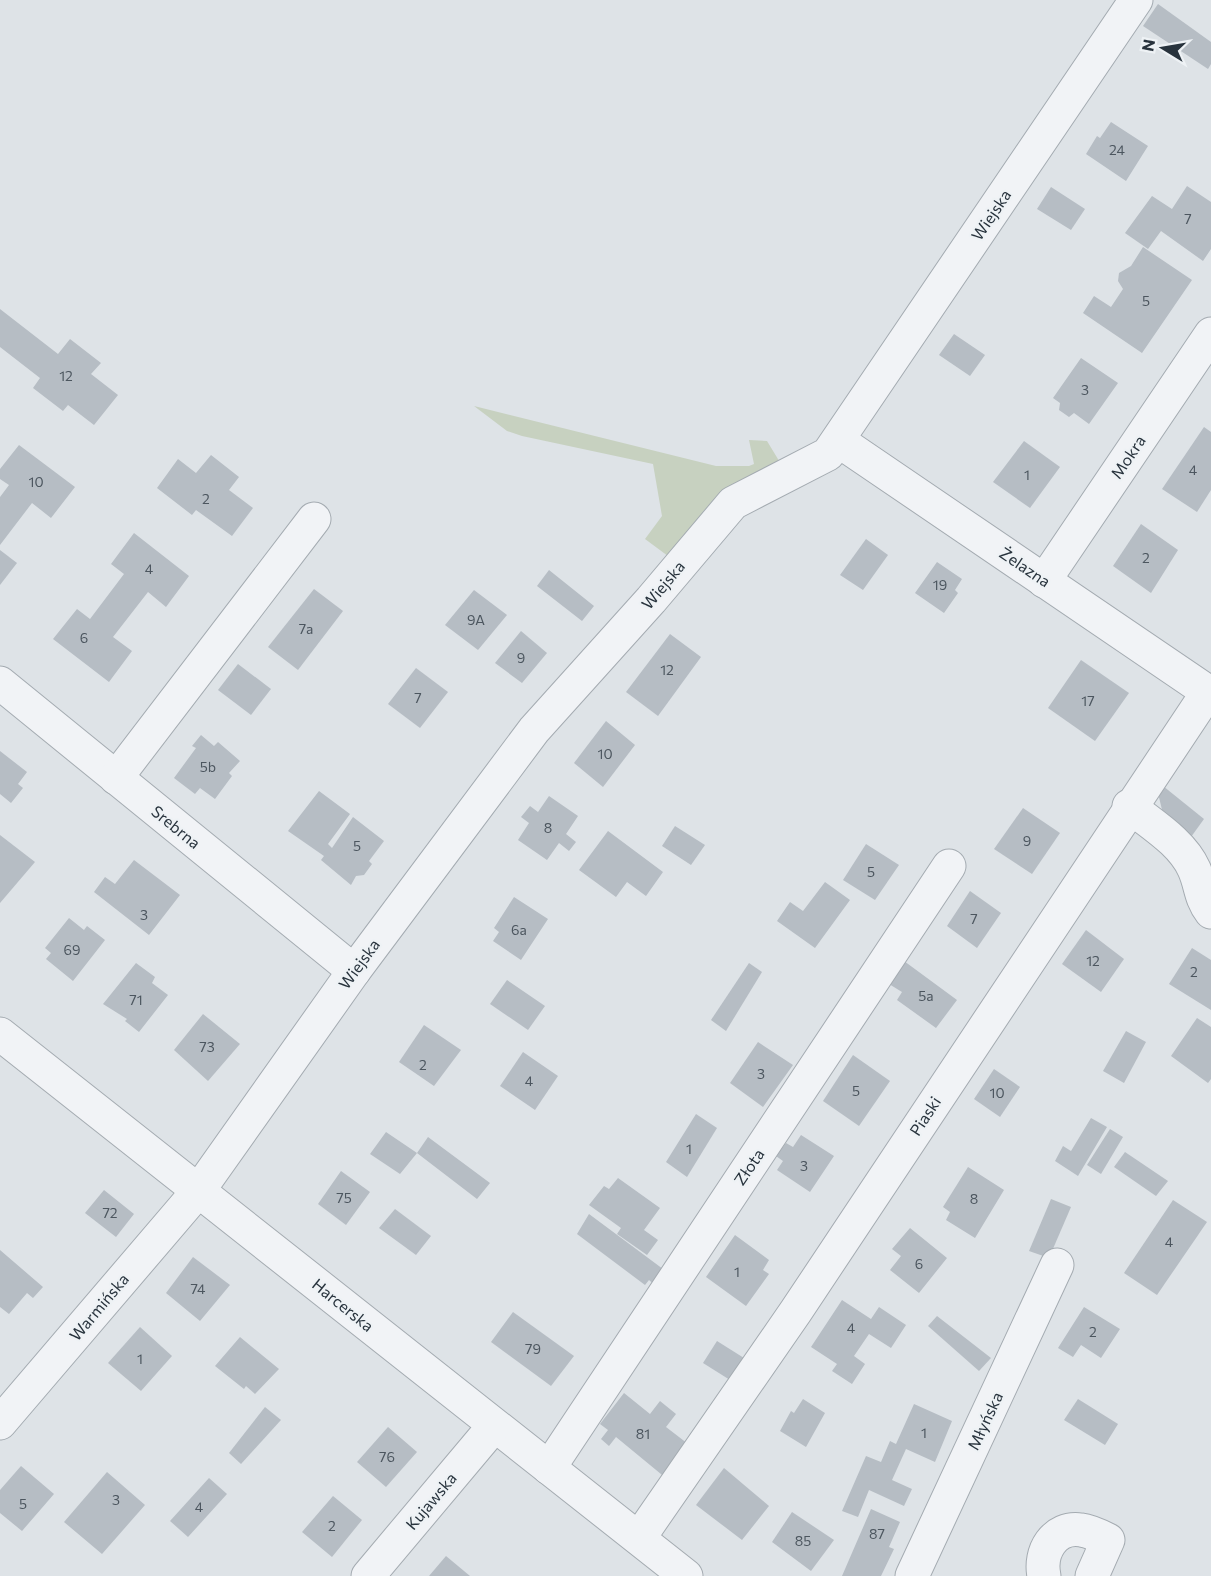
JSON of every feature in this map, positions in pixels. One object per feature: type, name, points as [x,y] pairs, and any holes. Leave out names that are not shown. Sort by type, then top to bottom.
[{"type":"street","name":"Wiejska","points":[[199,1190],[354,971],[534,730],[651,600],[733,503],[816,462],[828,454],[839,441],[1136,0]]},
{"type":"street","name":"Mokra","points":[[1044,580],[1211,333]]},
{"type":"street","name":"Żelazna","points":[[839,441],[1209,693]]},
{"type":"street","points":[[116,778],[314,519]]},
{"type":"street","name":"Srebrna","points":[[0,682],[354,971]]},
{"type":"street","name":"Piaski","points":[[639,1538],[796,1311],[1129,806],[1209,693]]},
{"type":"street","points":[[1129,806],[1180,849],[1194,869],[1202,900],[1211,912]]},
{"type":"street","name":"Złota","points":[[549,1468],[949,866]]},
{"type":"street","name":"Harcerska","points":[[0,1034],[686,1576]]},
{"type":"street","name":"Warmińska","points":[[0,1423],[199,1190]]},
{"type":"street","name":"Młyńska","points":[[912,1576],[1057,1265]]},
{"type":"street","name":"Kujawska","points":[[368,1576],[494,1426]]},
{"type":"street","points":[[1044,1576],[1043,1557],[1052,1539],[1061,1533],[1081,1529],[1108,1540],[1092,1576]]},
{"type":"green space","points":[[474,406],[716,466],[754,464],[749,440],[767,441],[784,469],[672,559],[645,539],[662,516],[653,464],[522,436],[507,431]]},
{"type":"building","points":[[1158,4],[1211,42],[1211,64],[1208,69],[1143,26]]},
{"type":"building","points":[[1111,122],[1148,146],[1126,181],[1086,154],[1097,136],[1100,138]]},
{"type":"building","points":[[1187,186],[1211,202],[1211,249],[1203,261],[1161,231],[1148,249],[1125,233],[1152,196],[1172,209]]},
{"type":"building","points":[[1051,187],[1085,209],[1071,230],[1037,209]]},
{"type":"building","points":[[1143,247],[1192,280],[1142,353],[1083,313],[1094,296],[1111,307],[1123,289],[1118,281],[1119,273],[1131,266]]},
{"type":"building","points":[[0,309],[58,354],[70,339],[101,363],[91,374],[118,395],[94,425],[68,405],[63,411],[33,388],[40,378],[0,347]]},
{"type":"building","points":[[954,334],[985,355],[970,376],[939,355]]},
{"type":"building","points":[[1081,358],[1118,383],[1089,424],[1074,413],[1069,417],[1059,410],[1060,403],[1053,398]]},
{"type":"building","points":[[1204,427],[1211,432],[1211,490],[1197,512],[1162,489]]},
{"type":"building","points":[[1024,441],[1060,467],[1030,508],[993,482]]},
{"type":"building","points":[[19,445],[75,487],[51,518],[32,503],[0,545],[0,497],[9,485],[0,479],[0,469]]},
{"type":"building","points":[[211,455],[239,477],[229,490],[253,508],[232,536],[196,510],[192,515],[157,488],[178,459],[196,473]]},
{"type":"building","points":[[1141,524],[1178,550],[1151,593],[1113,566]]},
{"type":"building","points":[[134,533],[189,576],[166,607],[148,592],[113,637],[132,651],[109,682],[53,639],[77,609],[90,619],[124,574],[111,564]]},
{"type":"building","points":[[866,539],[888,555],[863,590],[840,575]]},
{"type":"building","points":[[0,550],[17,563],[0,585]]},
{"type":"building","points":[[937,562],[962,579],[955,590],[958,593],[944,613],[915,593]]},
{"type":"building","points":[[549,570],[594,606],[582,621],[537,586]]},
{"type":"building","points":[[314,589],[343,611],[298,670],[268,647]]},
{"type":"building","points":[[474,590],[507,615],[478,650],[445,625]]},
{"type":"building","points":[[521,631],[547,653],[522,683],[495,663]]},
{"type":"building","points":[[670,634],[701,657],[658,716],[626,692]]},
{"type":"building","points":[[1081,660],[1129,693],[1095,741],[1048,708]]},
{"type":"building","points":[[238,664],[271,689],[251,715],[218,690]]},
{"type":"building","points":[[416,668],[448,692],[420,728],[388,704]]},
{"type":"building","points":[[606,721],[635,745],[603,787],[574,763]]},
{"type":"building","points":[[201,735],[214,746],[218,742],[240,761],[229,773],[232,776],[215,799],[200,788],[195,794],[174,778],[196,748],[192,746]]},
{"type":"building","points":[[0,751],[27,772],[18,784],[23,788],[11,803],[0,794]]},
{"type":"building","points":[[1163,786],[1204,819],[1191,837],[1163,814],[1158,793]]},
{"type":"building","points":[[319,791],[350,814],[328,844],[332,848],[353,817],[384,841],[369,861],[372,864],[364,875],[356,876],[351,885],[321,860],[324,856],[288,831]]},
{"type":"building","points":[[549,796],[578,816],[566,834],[576,842],[569,851],[559,843],[547,860],[518,840],[529,823],[521,817],[530,806],[538,812]]},
{"type":"building","points":[[1023,808],[1060,833],[1032,874],[994,849]]},
{"type":"building","points":[[675,826],[705,845],[691,865],[662,846]]},
{"type":"building","points":[[608,831],[663,872],[646,896],[627,882],[616,897],[579,870]]},
{"type":"building","points":[[0,835],[35,862],[0,903]]},
{"type":"building","points":[[866,844],[899,865],[875,900],[843,880]]},
{"type":"building","points":[[134,860],[180,895],[149,935],[94,892],[105,877],[115,884]]},
{"type":"building","points":[[825,882],[850,900],[815,948],[777,921],[790,902],[803,911]]},
{"type":"building","points":[[970,891],[1001,913],[977,948],[947,926]]},
{"type":"building","points":[[514,897],[548,919],[521,960],[493,941],[499,932],[494,928]]},
{"type":"building","points":[[69,918],[84,930],[87,926],[105,940],[73,981],[46,959],[51,953],[45,948]]},
{"type":"building","points":[[1086,930],[1124,959],[1101,992],[1062,964]]},
{"type":"building","points":[[1192,948],[1211,960],[1211,1010],[1169,984]]},
{"type":"building","points":[[904,961],[957,1000],[936,1028],[897,1000],[902,992],[889,984]]},
{"type":"building","points":[[136,963],[155,977],[152,983],[168,995],[139,1032],[125,1021],[127,1019],[103,1004]]},
{"type":"building","points":[[749,963],[762,972],[726,1031],[711,1020]]},
{"type":"building","points":[[507,980],[545,1006],[528,1030],[490,1004]]},
{"type":"building","points":[[203,1014],[240,1044],[208,1081],[174,1050]]},
{"type":"building","points":[[1197,1018],[1211,1027],[1211,1079],[1208,1083],[1171,1056]]},
{"type":"building","points":[[424,1025],[461,1050],[434,1086],[399,1062]]},
{"type":"building","points":[[1126,1031],[1146,1042],[1124,1083],[1103,1071]]},
{"type":"building","points":[[758,1042],[793,1065],[763,1107],[730,1083]]},
{"type":"building","points":[[523,1052],[558,1076],[535,1110],[500,1086]]},
{"type":"building","points":[[853,1055],[890,1081],[859,1126],[823,1101]]},
{"type":"building","points":[[994,1069],[1020,1087],[1000,1117],[974,1099]]},
{"type":"building","points":[[696,1114],[717,1128],[687,1177],[666,1162]]},
{"type":"building","points":[[1091,1118],[1107,1127],[1078,1176],[1055,1161],[1063,1146],[1071,1151]]},
{"type":"building","points":[[1110,1129],[1123,1137],[1101,1174],[1087,1165]]},
{"type":"building","points":[[386,1132],[417,1153],[400,1174],[370,1154]]},
{"type":"building","points":[[801,1135],[834,1156],[810,1192],[777,1170],[783,1161],[776,1156],[786,1143],[793,1147]]},
{"type":"building","points":[[428,1137],[490,1183],[477,1199],[417,1153]]},
{"type":"building","points":[[1125,1152],[1168,1181],[1156,1196],[1114,1167]]},
{"type":"building","points":[[968,1167],[1004,1190],[975,1238],[946,1220],[950,1212],[943,1207]]},
{"type":"building","points":[[341,1171],[370,1192],[346,1225],[318,1204]]},
{"type":"building","points":[[618,1178],[660,1208],[644,1230],[658,1240],[647,1255],[617,1234],[621,1228],[589,1205],[604,1186],[609,1189]]},
{"type":"building","points":[[104,1190],[134,1214],[116,1237],[85,1213]]},
{"type":"building","points":[[1051,1199],[1071,1207],[1049,1258],[1029,1251]]},
{"type":"building","points":[[1173,1200],[1207,1222],[1157,1295],[1124,1273]]},
{"type":"building","points":[[395,1209],[431,1236],[416,1255],[379,1228]]},
{"type":"building","points":[[589,1214],[667,1272],[657,1287],[649,1280],[645,1285],[577,1234]]},
{"type":"building","points":[[910,1228],[947,1258],[919,1293],[890,1270],[901,1256],[892,1249]]},
{"type":"building","points":[[735,1235],[769,1260],[763,1270],[769,1274],[746,1306],[706,1277]]},
{"type":"building","points":[[0,1250],[43,1287],[33,1298],[27,1293],[9,1314],[0,1307]]},
{"type":"building","points":[[193,1257],[230,1285],[200,1321],[166,1293]]},
{"type":"building","points":[[842,1300],[871,1319],[879,1307],[906,1325],[891,1348],[869,1334],[854,1356],[865,1364],[852,1384],[832,1371],[837,1364],[811,1347]]},
{"type":"building","points":[[1084,1307],[1120,1329],[1101,1358],[1081,1345],[1073,1357],[1058,1348]]},
{"type":"building","points":[[513,1312],[574,1356],[551,1386],[491,1342]]},
{"type":"building","points":[[937,1316],[991,1358],[979,1371],[928,1326]]},
{"type":"building","points":[[140,1327],[172,1356],[141,1391],[108,1363]]},
{"type":"building","points":[[240,1337],[279,1369],[255,1394],[246,1386],[244,1389],[215,1366]]},
{"type":"building","points":[[717,1341],[744,1358],[730,1380],[703,1363]]},
{"type":"building","points":[[624,1393],[650,1414],[660,1401],[676,1414],[666,1427],[692,1447],[667,1479],[616,1437],[609,1446],[601,1439],[608,1430],[600,1424]]},
{"type":"building","points":[[803,1399],[825,1413],[806,1447],[780,1431],[791,1411],[794,1413]]},
{"type":"building","points":[[1078,1399],[1118,1424],[1105,1445],[1064,1420]]},
{"type":"building","points":[[914,1404],[952,1421],[935,1462],[906,1449],[892,1480],[912,1489],[904,1506],[869,1490],[858,1517],[842,1511],[866,1456],[881,1462],[890,1441],[896,1444]]},
{"type":"building","points":[[265,1407],[281,1420],[241,1464],[229,1453]]},
{"type":"building","points":[[388,1427],[417,1452],[386,1487],[357,1462]]},
{"type":"building","points":[[21,1466],[54,1494],[22,1531],[0,1513],[0,1490]]},
{"type":"building","points":[[724,1468],[769,1506],[742,1540],[696,1505]]},
{"type":"building","points":[[107,1472],[145,1505],[102,1554],[64,1522]]},
{"type":"building","points":[[209,1478],[227,1494],[188,1537],[170,1521]]},
{"type":"building","points":[[333,1496],[362,1520],[332,1557],[302,1532]]},
{"type":"building","points":[[871,1509],[900,1522],[889,1547],[894,1549],[881,1576],[842,1576]]},
{"type":"building","points":[[792,1512],[834,1540],[811,1571],[772,1542]]},
{"type":"building","points":[[446,1556],[470,1576],[429,1576]]}]
